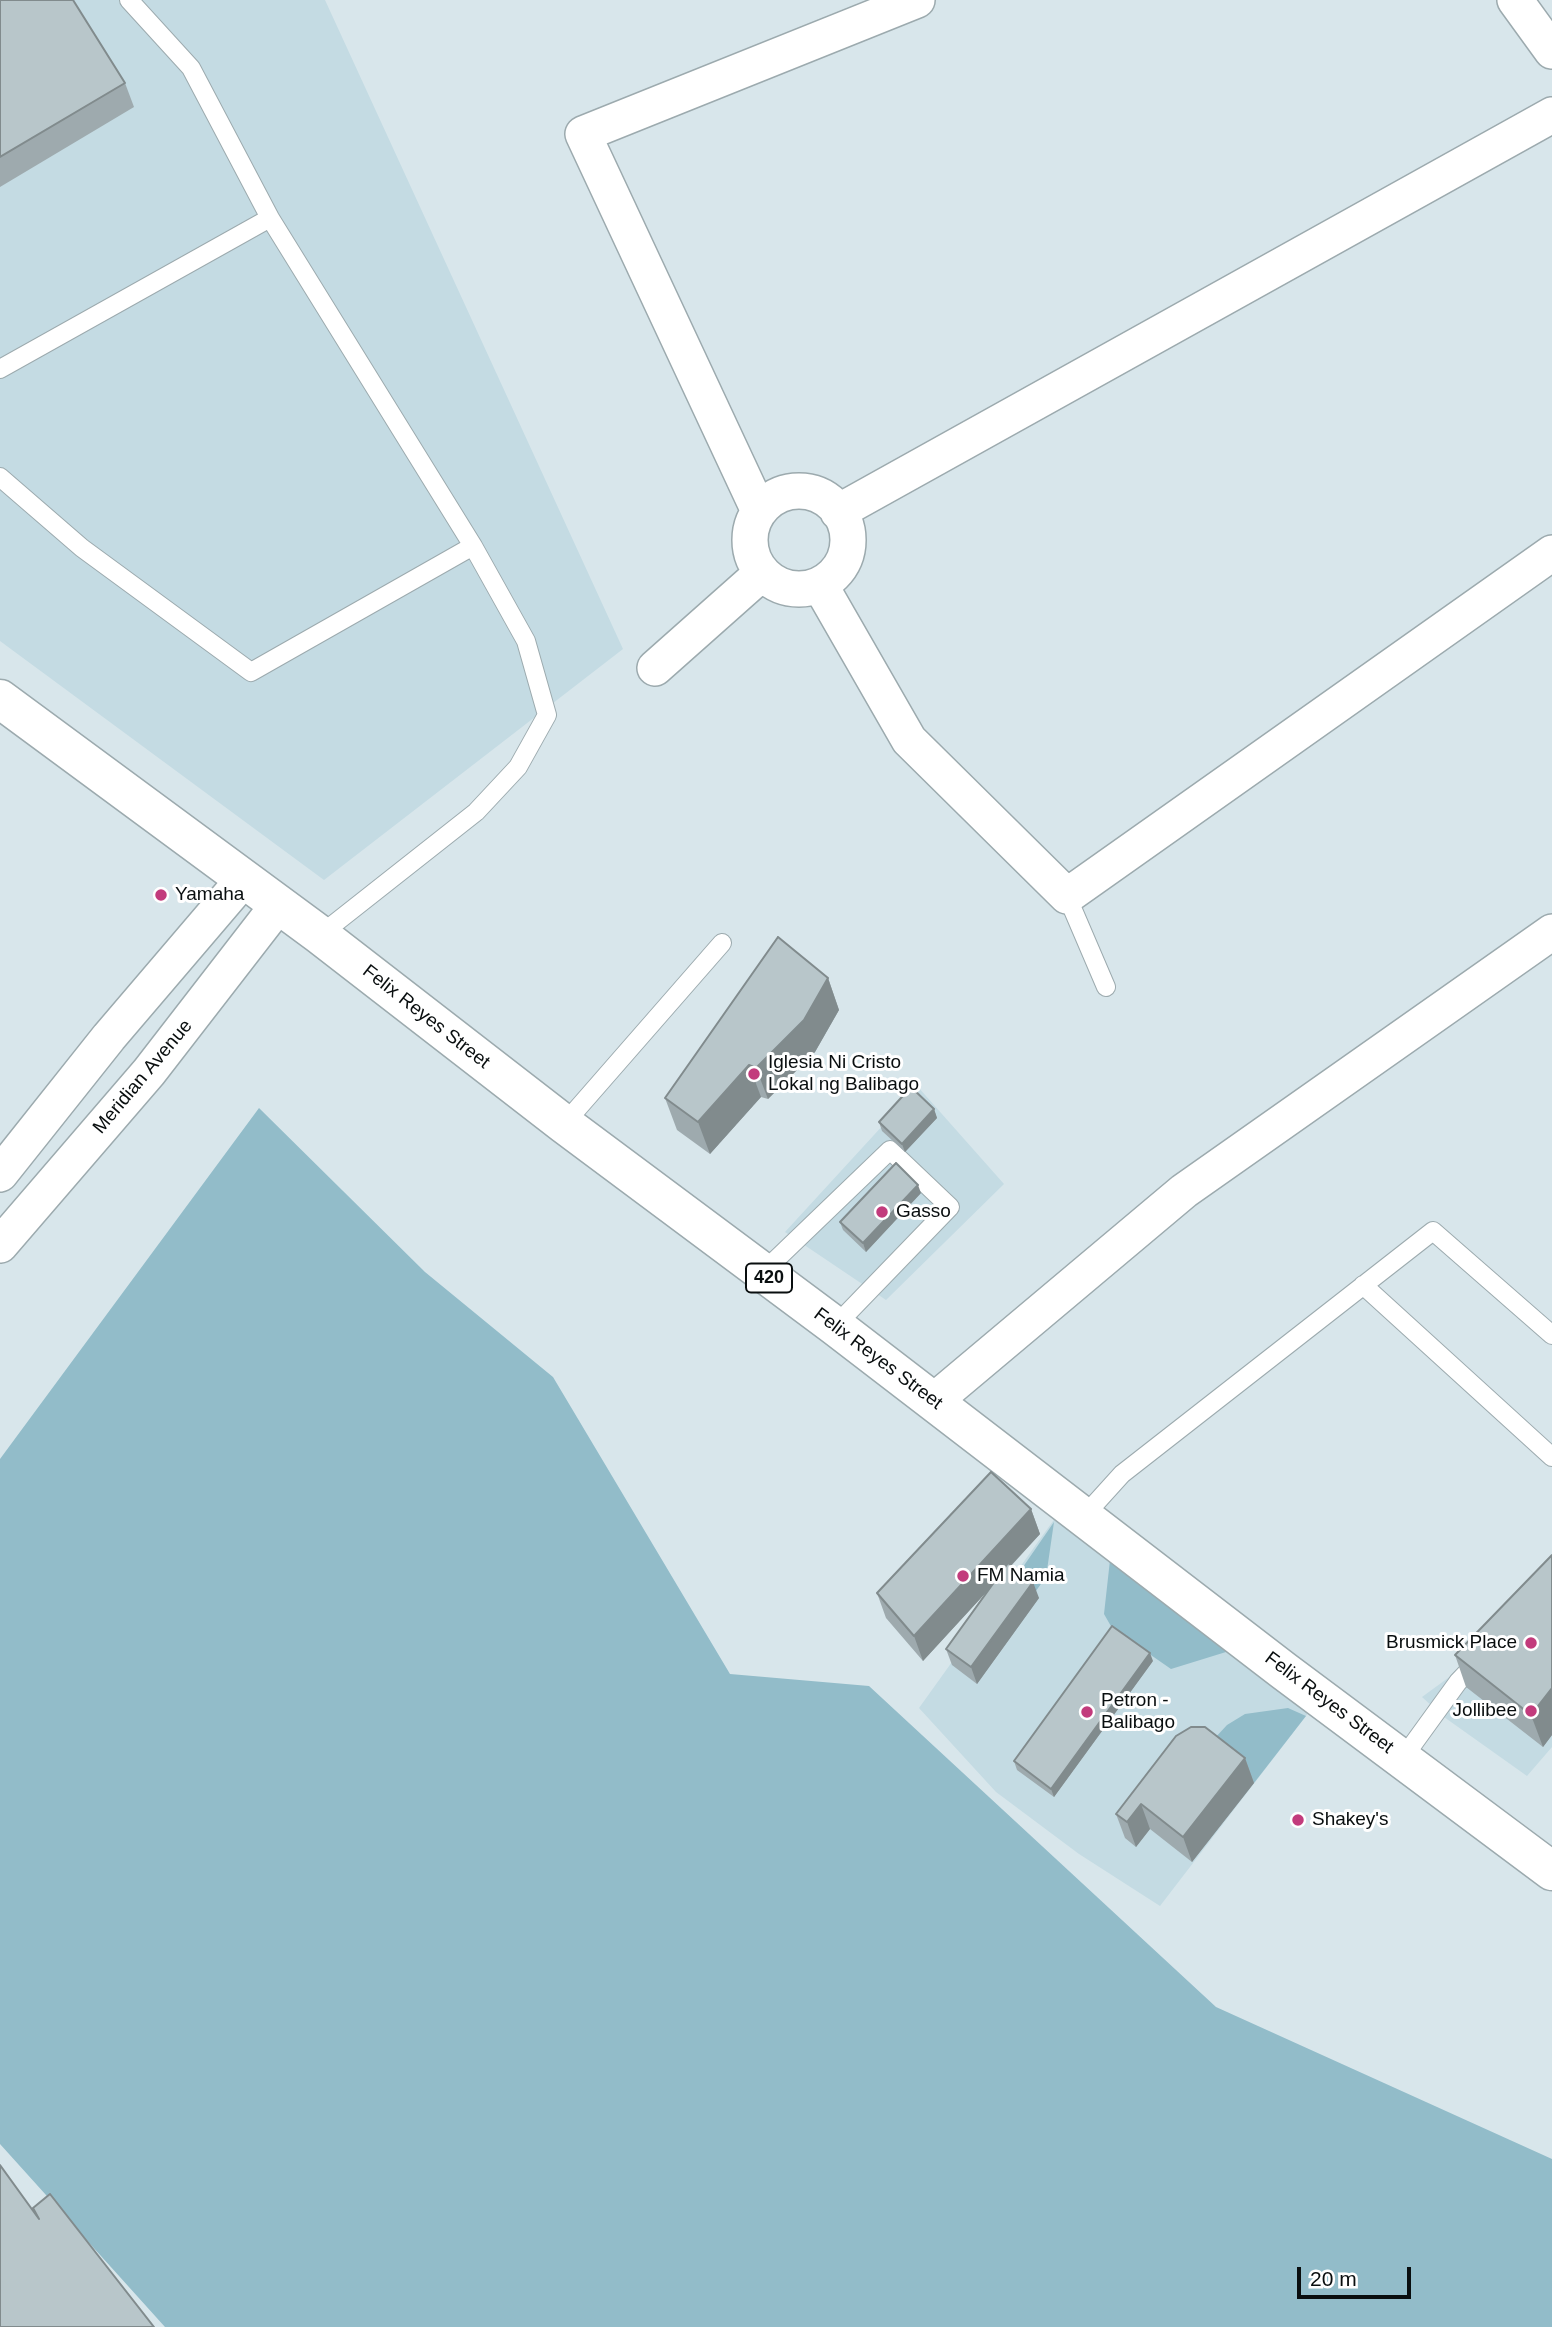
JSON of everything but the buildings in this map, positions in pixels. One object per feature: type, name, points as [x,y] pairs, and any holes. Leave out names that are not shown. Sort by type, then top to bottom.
[{"type":"main road","name":"Felix Reyes Street","points":[[0,699],[320,934],[564,1124],[934,1401],[1274,1663],[1544,1860]]},
{"type":"street","points":[[759,511],[583,134],[917,0]]},
{"type":"street","points":[[1515,0],[1552,51]]},
{"type":"street","points":[[838,512],[1552,115]]},
{"type":"street","points":[[806,492],[830,502],[838,512],[848,538],[846,553],[841,566],[820,585],[795,590],[783,587],[762,573],[754,559],[750,543],[752,526],[759,511],[780,495],[806,492]]},
{"type":"street","points":[[820,585],[909,740],[1067,896],[1552,553]]},
{"type":"street","points":[[655,668],[762,573]]},
{"type":"street","points":[[0,1174],[109,1037],[243,880]]},
{"type":"street","name":"Meridian Avenue","points":[[0,1245],[149,1072],[279,904]]},
{"type":"street","points":[[934,1401],[1184,1191],[1552,932]]},
{"type":"lane","points":[[129,0],[191,68],[270,218],[473,546],[526,641],[547,715],[518,766],[477,812],[320,934]]},
{"type":"lane","points":[[0,369],[270,218]]},
{"type":"lane","points":[[0,477],[82,548],[251,672],[473,546]]},
{"type":"lane","points":[[1067,896],[1106,988]]},
{"type":"lane","points":[[564,1124],[722,943]]},
{"type":"lane","points":[[762,1273],[890,1150],[950,1207],[835,1326]]},
{"type":"lane","points":[[1084,1516],[1122,1474],[1433,1231],[1552,1335]]},
{"type":"lane","points":[[1363,1285],[1552,1457]]},
{"type":"lane","points":[[1403,1758],[1458,1682],[1495,1644]]},
{"type":"shaded area","points":[[0,0],[325,0],[623,649],[324,880],[0,641]]},
{"type":"shaded area","points":[[918,1087],[1004,1184],[886,1300],[785,1232]]},
{"type":"shaded area","points":[[259,1108],[425,1272],[553,1377],[730,1674],[869,1686],[1216,2007],[1552,2159],[1552,2327],[165,2327],[0,2144],[0,1459]]},
{"type":"shaded area","points":[[1058,1514],[1309,1712],[1160,1906],[1079,1854],[996,1792],[919,1708]]},
{"type":"shaded area","points":[[1054,1522],[1046,1577],[1033,1595],[1014,1580]]},
{"type":"shaded area","points":[[1110,1560],[1226,1648],[1226,1652],[1171,1669],[1112,1628],[1104,1614]]},
{"type":"shaded area","points":[[1552,1577],[1552,1747],[1527,1776],[1444,1717],[1422,1697],[1448,1678]]},
{"type":"shaded area","points":[[1288,1708],[1306,1716],[1254,1783],[1214,1752],[1215,1738],[1227,1725],[1245,1714]]},
{"type":"place","name":"Yamaha","points":[[161,895]]},
{"type":"place","name":"Iglesia Ni Cristo Lokal ng Balibago","points":[[754,1074]]},
{"type":"place","name":"Gasso","points":[[882,1212]]},
{"type":"place","name":"FM Namia","points":[[963,1576]]},
{"type":"place","name":"Brusmick Place","points":[[1531,1643]]},
{"type":"place","name":"Jollibee","points":[[1531,1711]]},
{"type":"place","name":"Petron - Balibago","points":[[1087,1712]]},
{"type":"place","name":"Shakey's","points":[[1298,1820]]}]
